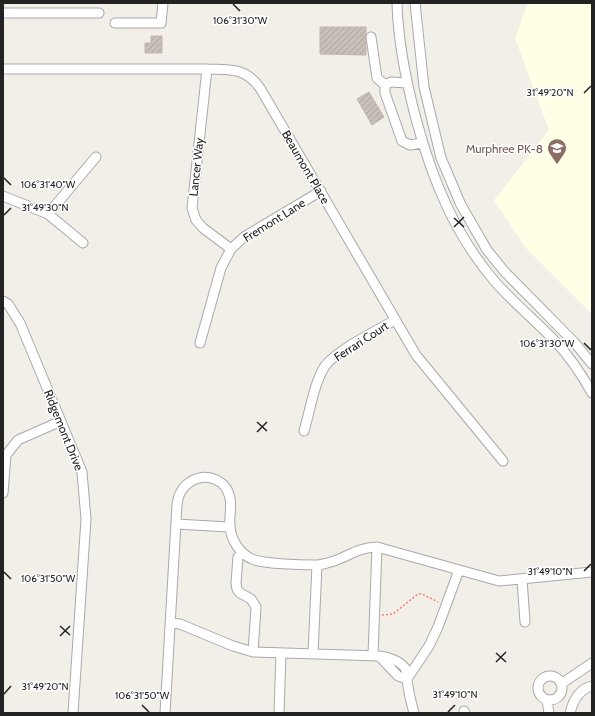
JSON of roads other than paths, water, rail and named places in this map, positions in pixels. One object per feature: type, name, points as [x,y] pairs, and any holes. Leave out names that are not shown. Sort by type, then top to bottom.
[{"type":"street","points":[[115,23],[162,23],[163,3]]},
{"type":"street","points":[[397,3],[398,27],[407,86],[426,156],[446,208],[468,246],[497,284],[556,342],[585,381],[592,393]]},
{"type":"street","points":[[415,3],[424,87],[441,158],[461,205],[471,225],[487,250],[504,271],[574,342],[592,364]]},
{"type":"street","points":[[3,13],[99,13]]},
{"type":"street","points":[[371,37],[377,78],[385,85],[385,93],[402,141],[410,145],[422,143]]},
{"type":"street","name":"Beaumont Place","points":[[3,68],[207,69],[240,71],[248,75],[254,81],[321,191],[416,355],[503,461]]},
{"type":"street","name":"Lancer Way","points":[[207,69],[192,208],[196,220],[203,228],[231,249]]},
{"type":"street","points":[[385,85],[391,82],[407,86],[424,87]]},
{"type":"street","points":[[48,214],[96,157]]},
{"type":"street","name":"Fremont Lane","points":[[200,343],[221,268],[231,249],[244,237],[321,191]]},
{"type":"street","points":[[3,196],[48,214],[83,243]]},
{"type":"street","name":"Ridgemont Drive","points":[[3,301],[8,304],[20,323],[82,472],[86,519],[73,713]]},
{"type":"street","name":"Ferrari Court","points":[[304,431],[318,382],[326,365],[344,350],[395,320]]},
{"type":"street","points":[[3,492],[6,455],[18,440],[61,421]]},
{"type":"street","points":[[166,713],[178,496],[182,489],[192,481],[205,477],[212,478],[218,480],[227,489],[231,499],[229,527],[234,540],[242,552],[260,562],[317,565],[334,561],[364,548],[377,547],[499,581],[592,572]]},
{"type":"street","points":[[176,524],[229,527]]},
{"type":"street","points":[[376,656],[374,615],[377,547]]},
{"type":"street","points":[[242,552],[238,557],[236,583],[240,594],[251,599],[256,607],[253,652]]},
{"type":"street","points":[[313,654],[317,565]]},
{"type":"street","points":[[407,679],[429,646],[438,627],[459,570]]},
{"type":"street","points":[[522,579],[525,622]]},
{"type":"street","points":[[171,623],[180,624],[233,646],[253,652],[387,657],[404,666],[408,671],[407,679],[414,713]]},
{"type":"street","points":[[279,713],[281,653]]},
{"type":"street","points":[[576,699],[561,689],[559,680],[552,676],[548,676],[541,680],[538,692],[543,699],[555,700],[561,689],[592,663]]},
{"type":"street","points":[[570,713],[576,699],[584,689],[592,686]]},
{"type":"street","points":[[547,700],[548,713]]},
{"type":"place","name":"Murphree PK-8","points":[[557,165]]}]
